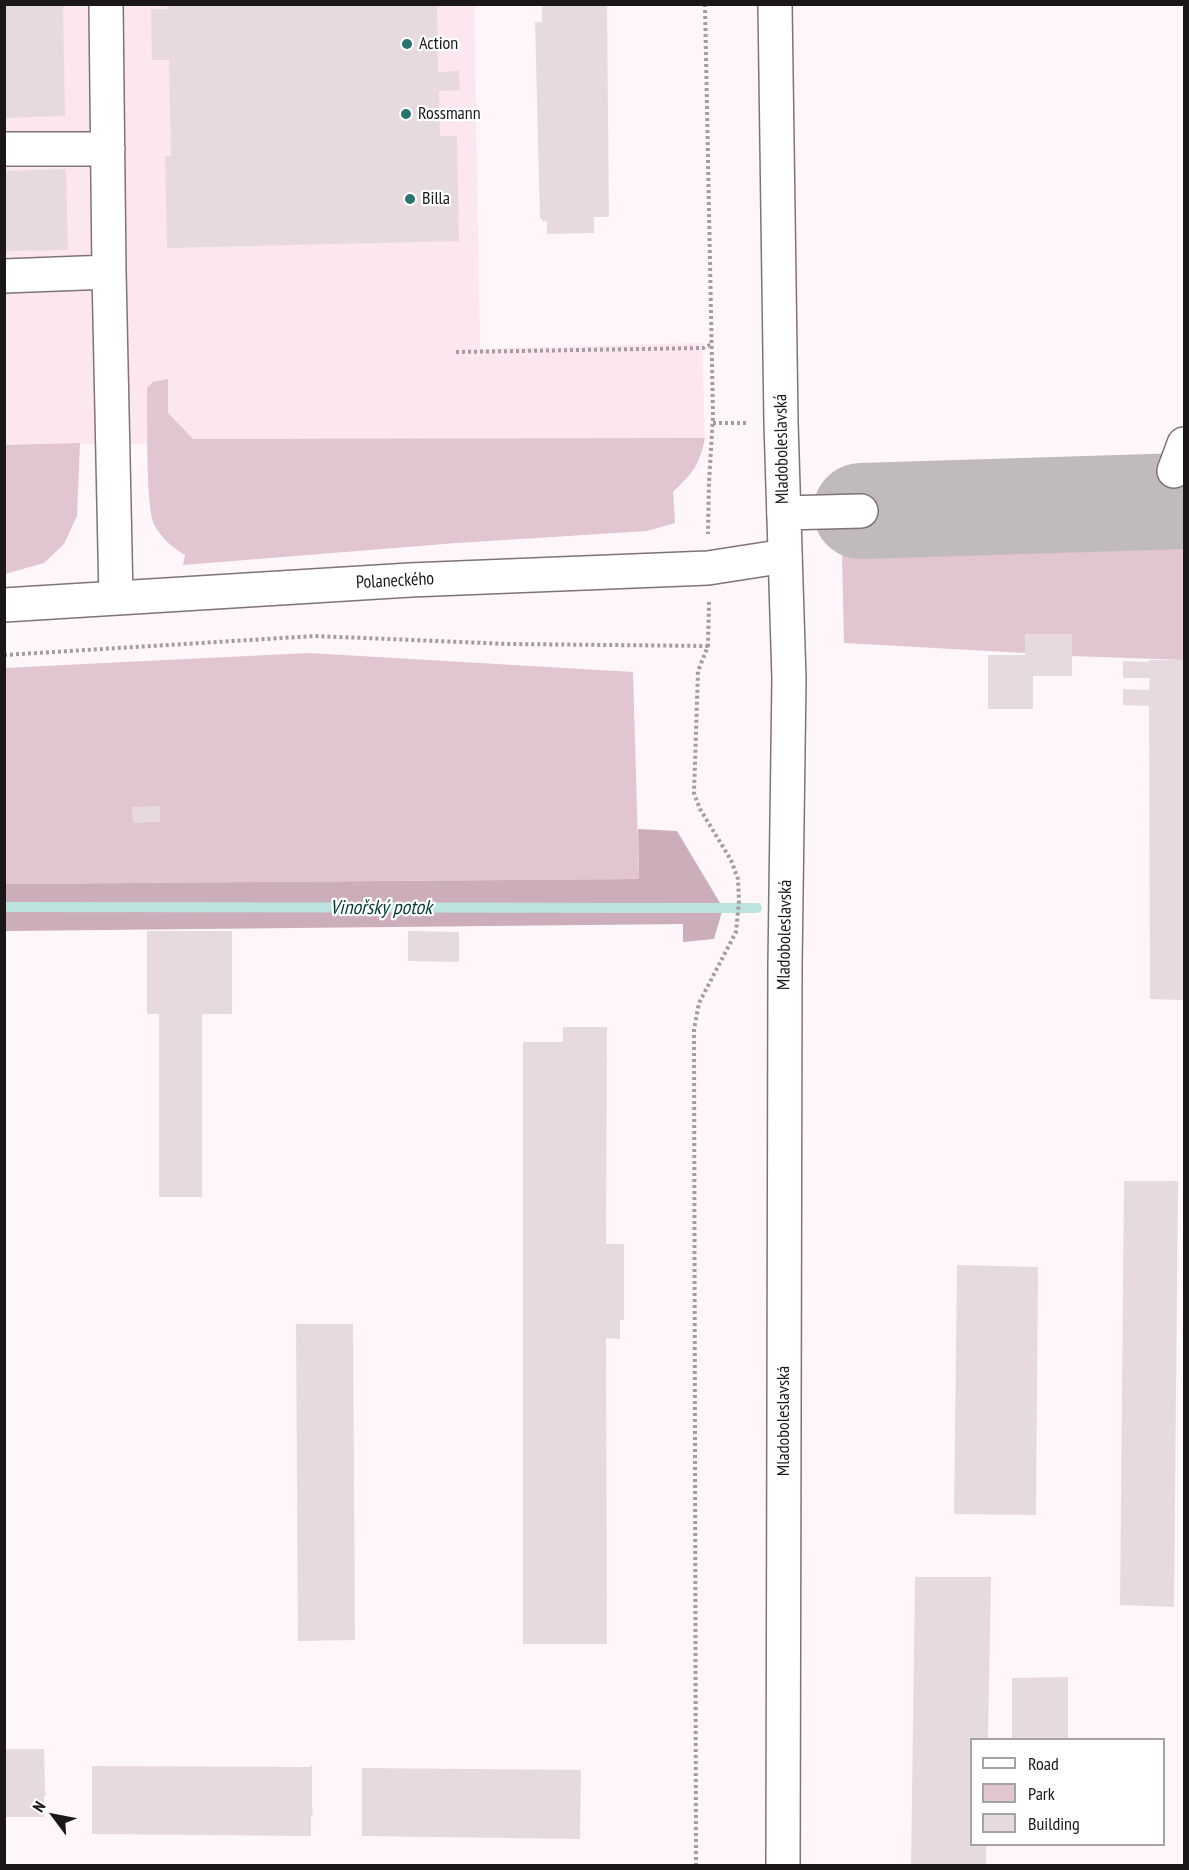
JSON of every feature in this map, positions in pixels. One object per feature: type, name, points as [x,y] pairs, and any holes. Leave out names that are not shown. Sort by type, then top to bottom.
[{"type":"main road","points":[[106,4],[116,598]]},
{"type":"main road","name":"Mladoboleslavská","points":[[775,4],[789,680],[785,965],[783,1866]]},
{"type":"main road","points":[[4,149],[108,149]]},
{"type":"main road","points":[[4,276],[109,272]]},
{"type":"main road","points":[[784,513],[861,511]]},
{"type":"main road","name":"Polaneckého","points":[[4,605],[410,580],[708,568],[785,556]]},
{"type":"path","points":[[705,4],[713,416],[709,500]]},
{"type":"path","points":[[456,352],[703,348],[712,345]]},
{"type":"path","points":[[696,1866],[694,1029],[699,1003],[736,932],[739,915],[738,879],[731,860],[700,809],[694,793],[698,671],[708,646],[709,624]]},
{"type":"path","points":[[4,655],[315,636],[509,644],[708,646]]},
{"type":"shaded area","points":[[4,5],[474,5],[480,349],[702,343],[705,438],[5,445]]},
{"type":"shaded area","points":[[638,829],[677,831],[723,908],[714,939],[683,942],[683,924],[5,931],[5,884],[639,879]]},
{"type":"green space","points":[[168,379],[168,413],[193,439],[705,438],[694,468],[673,492],[675,523],[647,531],[457,543],[183,565],[185,555],[168,543],[155,526],[150,501],[147,388],[153,382]]},
{"type":"green space","points":[[80,443],[77,516],[64,544],[44,563],[5,574],[5,445]]},
{"type":"green space","points":[[1184,534],[1184,660],[1072,656],[1072,634],[1025,634],[1025,653],[844,643],[842,553],[862,551],[862,543]]},
{"type":"green space","points":[[309,653],[633,672],[639,879],[5,884],[4,668]]},
{"type":"building","points":[[4,4],[63,4],[65,116],[4,118]]},
{"type":"building","points":[[167,4],[437,4],[438,72],[459,71],[460,90],[439,91],[440,136],[457,136],[459,241],[167,248],[165,156],[171,156],[169,60],[152,60],[151,9],[167,9]]},
{"type":"building","points":[[542,4],[607,4],[609,217],[594,217],[594,233],[547,234],[547,221],[540,219],[535,22],[542,22]]},
{"type":"building","points":[[66,169],[68,250],[4,251],[4,171]]},
{"type":"building","points":[[1025,634],[1072,634],[1072,676],[1033,676],[1033,709],[988,709],[988,655],[1025,655]]},
{"type":"building","points":[[1149,660],[1184,660],[1184,1000],[1150,999],[1149,706],[1123,705],[1123,689],[1149,690],[1150,678],[1123,678],[1123,661],[1149,662]]},
{"type":"building","points":[[160,806],[160,822],[133,823],[132,807]]},
{"type":"building","points":[[147,931],[232,931],[232,1014],[202,1014],[202,1197],[159,1197],[159,1014],[147,1014]]},
{"type":"building","points":[[408,931],[459,932],[459,962],[408,961]]},
{"type":"building","points":[[563,1027],[607,1027],[606,1244],[624,1244],[624,1320],[620,1320],[620,1339],[606,1338],[607,1644],[523,1644],[523,1042],[563,1042]]},
{"type":"building","points":[[1124,1181],[1178,1181],[1174,1607],[1120,1605]]},
{"type":"building","points":[[957,1265],[1038,1267],[1036,1515],[954,1514]]},
{"type":"building","points":[[296,1324],[353,1324],[355,1640],[298,1641]]},
{"type":"building","points":[[915,1577],[991,1577],[988,1738],[970,1738],[970,1846],[986,1846],[986,1866],[911,1866]]},
{"type":"building","points":[[1068,1677],[1068,1738],[1012,1738],[1012,1678]]},
{"type":"building","points":[[4,1749],[44,1749],[46,1796],[44,1796],[44,1817],[4,1817]]},
{"type":"building","points":[[312,1764],[311,1836],[92,1834],[92,1766],[310,1767]]},
{"type":"building","points":[[362,1768],[581,1770],[580,1839],[362,1836]]},
{"type":"waterway","name":"Vinořský potok","points":[[4,907],[757,908]]},
{"type":"taxiway","points":[[861,511],[1184,501]]},
{"type":"place","name":"Action","points":[[407,44]]},
{"type":"place","name":"Rossmann","points":[[406,114]]},
{"type":"place","name":"Billa","points":[[410,199]]}]
